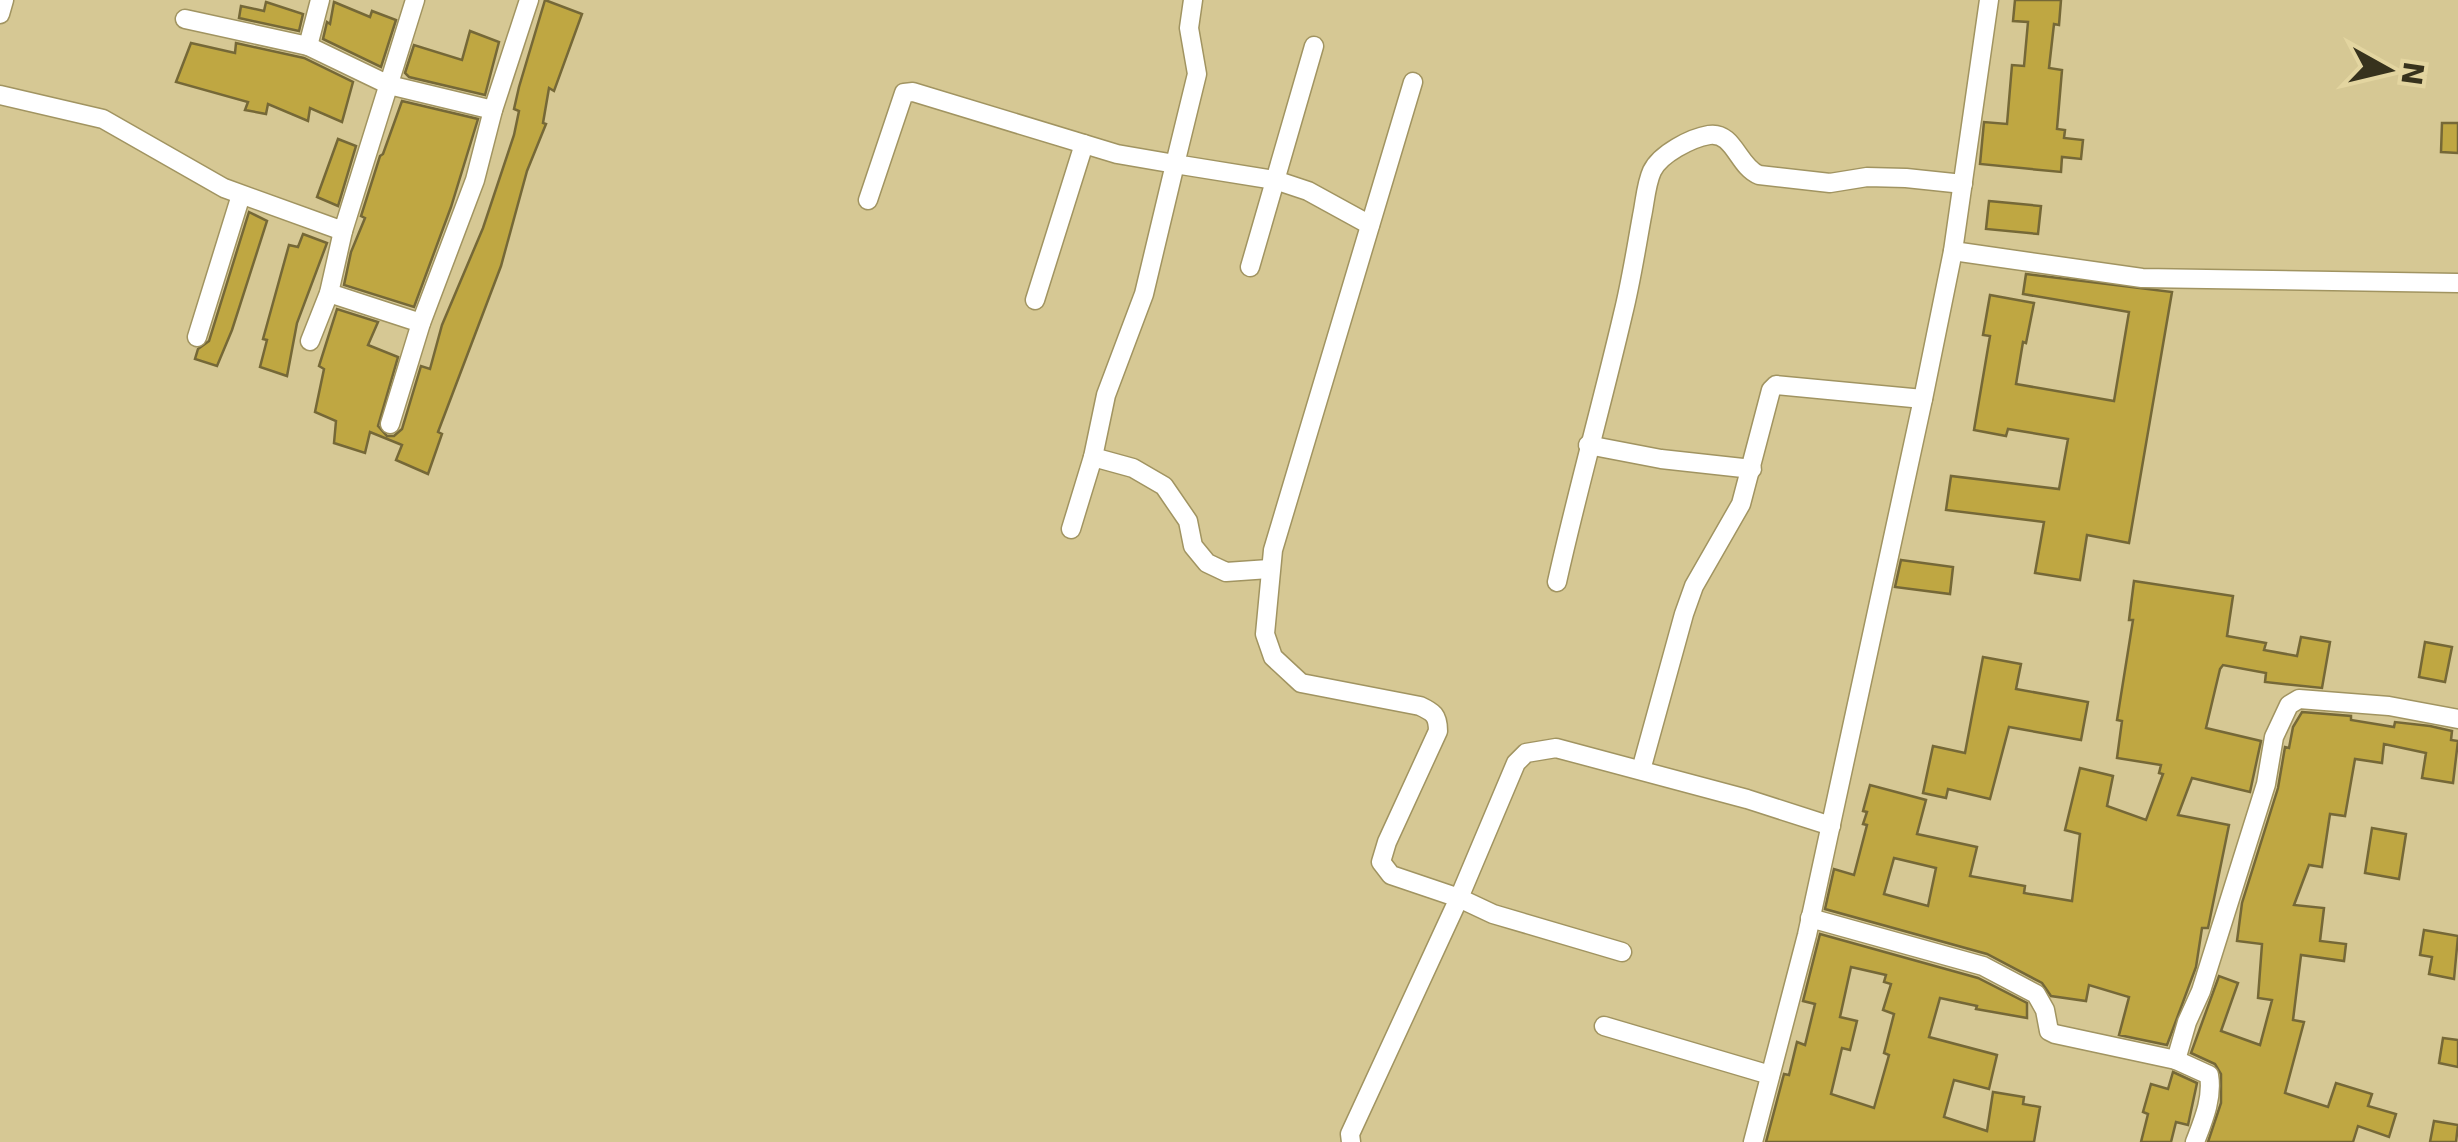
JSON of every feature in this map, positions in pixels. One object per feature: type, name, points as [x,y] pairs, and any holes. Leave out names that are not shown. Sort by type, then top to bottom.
[{"type":"street","points":[[0,14],[4,0]]},
{"type":"street","points":[[308,46],[320,0]]},
{"type":"street","points":[[310,341],[329,293],[344,231],[415,0]]},
{"type":"street","points":[[390,424],[421,323],[475,180],[529,0]]},
{"type":"street","points":[[1070,529],[1093,456],[1106,395],[1144,294],[1197,74],[1189,28],[1193,0]]},
{"type":"street","points":[[1753,1142],[1810,918],[1923,400],[1953,251],[1989,0]]},
{"type":"street","points":[[185,18],[308,46],[389,85],[493,110]]},
{"type":"street","points":[[1250,267],[1314,46]]},
{"type":"street","points":[[1413,82],[1269,569],[1265,634],[1274,658],[1301,683],[1434,712],[1438,731],[1381,862],[1391,875],[1494,914],[1622,952]]},
{"type":"street","points":[[868,200],[904,93],[912,92],[1117,154],[1275,180],[1308,190],[1370,225]]},
{"type":"street","points":[[0,95],[103,119],[241,195],[344,231]]},
{"type":"street","points":[[1557,582],[1624,311],[1652,170],[1674,150],[1715,135],[1727,139],[1749,171],[1759,175],[1830,183],[1906,178],[1963,184]]},
{"type":"street","points":[[1035,300],[1084,144]]},
{"type":"street","points":[[197,337],[241,195]]},
{"type":"street","points":[[1953,251],[2142,278],[2458,282]]},
{"type":"street","points":[[329,293],[421,323]]},
{"type":"street","points":[[1641,770],[1689,600],[1741,504],[1771,390],[1776,385],[1923,400]]},
{"type":"street","points":[[1588,445],[1660,459],[1752,468]]},
{"type":"street","points":[[1093,456],[1133,468],[1164,486],[1188,521],[1193,546],[1206,564],[1226,572],[1269,569]]},
{"type":"street","points":[[2176,1060],[2266,784],[2274,737],[2289,705],[2299,699],[2389,706],[2458,719]]},
{"type":"street","points":[[1351,1142],[1350,1134],[1460,898],[1516,763],[1526,753],[1556,748],[1830,826]]},
{"type":"street","points":[[1810,918],[1983,966],[2036,994],[2045,1010],[2045,1023],[2055,1034],[2176,1060],[2209,1075],[2211,1086],[2205,1116],[2195,1142]]},
{"type":"street","points":[[1604,1026],[1770,1075]]},
{"type":"building","points":[[545,0],[582,14],[554,91],[549,88],[543,123],[546,124],[527,171],[501,266],[438,432],[442,434],[428,474],[396,460],[402,445],[370,432],[365,453],[334,443],[336,421],[315,412],[324,369],[319,366],[337,309],[378,322],[368,345],[398,357],[378,426],[387,436],[402,429],[421,366],[430,369],[442,325],[483,228],[514,135],[519,87]]},
{"type":"building","points":[[2015,0],[2061,0],[2049,68],[2062,70],[2057,129],[2065,130],[2064,138],[2083,140],[2081,159],[2062,157],[2061,172],[1980,164],[1984,122],[2007,124],[2012,65],[2024,66],[2028,22],[2013,21]]},
{"type":"building","points":[[266,2],[303,14],[299,31],[239,18],[241,6],[264,11]]},
{"type":"building","points":[[334,2],[370,17],[372,11],[396,20],[381,67],[323,39]]},
{"type":"building","points":[[470,31],[499,42],[485,95],[405,73],[414,45],[462,60]]},
{"type":"building","points":[[191,43],[235,53],[236,43],[304,58],[353,82],[342,122],[310,108],[308,121],[268,104],[266,114],[245,110],[248,102],[176,82]]},
{"type":"building","points":[[402,101],[478,119],[414,307],[344,285],[351,252],[365,218],[361,216]]},
{"type":"building","points":[[2442,123],[2458,123],[2458,153],[2441,152]]},
{"type":"building","points":[[338,139],[356,146],[338,206],[317,197]]},
{"type":"building","points":[[1989,201],[2041,206],[2038,234],[1986,229]]},
{"type":"building","points":[[249,212],[267,221],[217,366],[195,359],[198,349],[209,341]]},
{"type":"building","points":[[303,234],[327,243],[297,323],[287,376],[260,367],[267,340],[263,339],[289,245],[298,247]]},
{"type":"building","points":[[2026,274],[2172,292],[2129,543],[2087,535],[2080,580],[2035,573],[2044,522],[1946,510],[1951,476],[2059,489],[2068,439],[2008,429],[2006,436],[1974,430],[1990,336],[1983,335],[1990,295],[2034,303],[2016,384],[2114,401],[2129,312],[2023,294]]},
{"type":"building","points":[[1901,560],[1953,567],[1950,594],[1895,587]]},
{"type":"building","points":[[2134,581],[2233,596],[2227,636],[2266,643],[2264,650],[2297,656],[2301,637],[2330,642],[2322,688],[2265,682],[2266,673],[2223,665],[2220,669],[2206,728],[2261,741],[2250,792],[2192,778],[2178,815],[2229,825],[2208,928],[2202,928],[2196,967],[2167,1045],[2119,1035],[2129,997],[2089,985],[2086,1001],[2051,996],[2042,983],[1987,954],[1825,909],[1834,869],[1854,875],[1867,825],[1863,824],[1867,812],[1863,811],[1870,785],[1926,800],[1917,834],[1977,847],[1970,876],[2025,886],[2024,893],[2072,901],[2080,834],[2065,830],[2080,768],[2113,776],[2107,806],[2146,820],[2163,774],[2159,773],[2161,765],[2117,758],[2122,721],[2117,720],[2133,620],[2129,620]],"holes":[[[1894,858],[1936,868],[1928,906],[1884,894]]]},
{"type":"building","points":[[2425,642],[2452,647],[2445,682],[2419,677]]},
{"type":"building","points":[[1983,657],[2021,664],[2016,689],[2088,702],[2081,740],[2009,727],[1990,799],[1948,789],[1946,798],[1923,793],[1933,746],[1965,753]]},
{"type":"building","points":[[2302,712],[2351,716],[2351,720],[2394,727],[2395,722],[2430,726],[2452,731],[2451,740],[2458,741],[2453,783],[2422,778],[2426,753],[2384,744],[2382,763],[2355,759],[2345,816],[2330,814],[2322,867],[2309,865],[2294,905],[2324,908],[2320,941],[2346,944],[2344,961],[2301,955],[2293,1020],[2304,1022],[2285,1093],[2328,1107],[2336,1083],[2372,1094],[2368,1106],[2396,1114],[2389,1137],[2358,1126],[2353,1142],[2208,1142],[2221,1103],[2221,1074],[2215,1064],[2191,1053],[2219,976],[2238,983],[2221,1031],[2260,1045],[2272,1000],[2258,998],[2262,944],[2237,941],[2242,903],[2278,788],[2285,747],[2289,748],[2293,727]]},
{"type":"building","points":[[2372,828],[2406,834],[2399,879],[2365,873]]},
{"type":"building","points":[[2424,930],[2458,936],[2454,979],[2429,974],[2432,957],[2420,955]]},
{"type":"building","points":[[1820,934],[1978,978],[2027,1003],[2027,1018],[1940,998],[1929,1037],[1997,1055],[1989,1089],[1954,1080],[1944,1117],[1987,1131],[1993,1092],[2024,1097],[2023,1104],[2040,1107],[2034,1142],[1766,1142],[1784,1074],[1789,1075],[1797,1042],[1805,1045],[1815,1004],[1803,1001]],"holes":[[[1851,967],[1886,975],[1884,982],[1891,984],[1883,1010],[1894,1014],[1884,1053],[1889,1055],[1874,1108],[1831,1094],[1842,1048],[1850,1050],[1857,1021],[1840,1017]]]},
{"type":"building","points":[[2443,1038],[2458,1040],[2458,1067],[2439,1063]]},
{"type":"building","points":[[2173,1072],[2197,1083],[2188,1125],[2176,1122],[2171,1142],[2141,1142],[2148,1114],[2143,1112],[2151,1084],[2168,1089]]},
{"type":"building","points":[[2434,1121],[2458,1125],[2456,1142],[2430,1142]]}]
